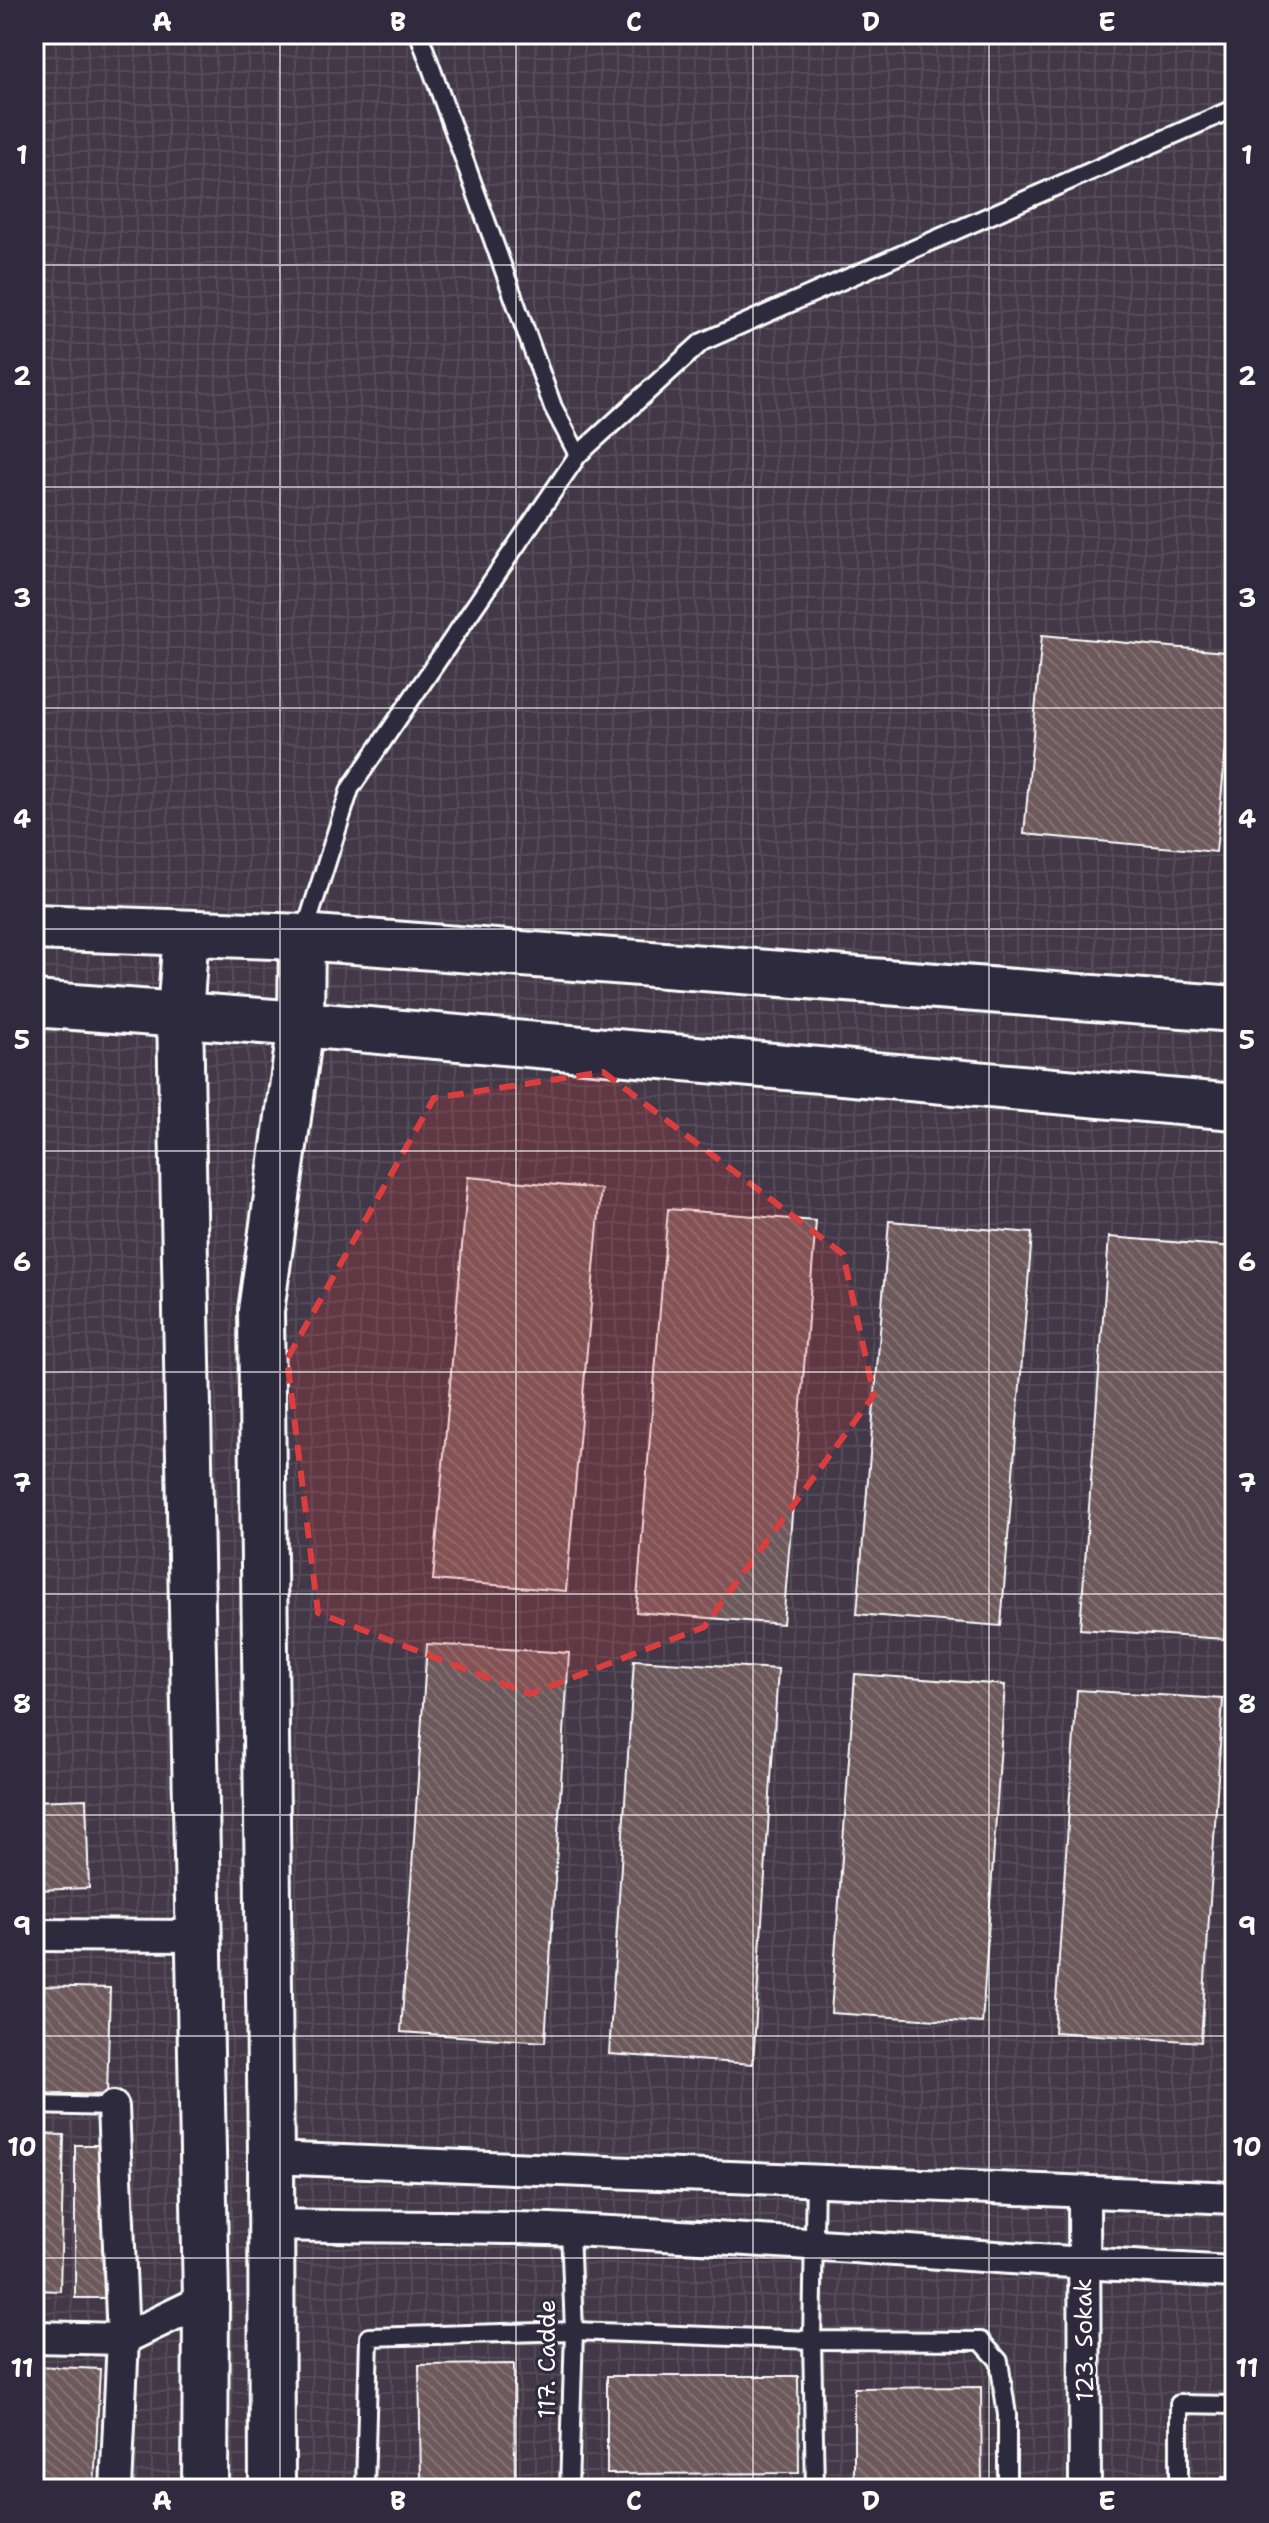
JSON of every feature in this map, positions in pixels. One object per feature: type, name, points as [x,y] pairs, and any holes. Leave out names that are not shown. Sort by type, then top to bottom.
[{"type":"street","points":[[34,927],[302,937],[1235,1009]]},
{"type":"street","points":[[186,933],[180,1014],[206,2299],[205,2489]]},
{"type":"street","points":[[272,2489],[261,1311],[301,1024],[302,937]]},
{"type":"street","points":[[34,1004],[301,1024],[1235,1107]]},
{"type":"street","points":[[34,1935],[197,1936]]},
{"type":"street","points":[[113,2107],[123,2339],[116,2489]]},
{"type":"street","points":[[271,2158],[1235,2198]]},
{"type":"street","name":"123. Sokak","points":[[1084,2192],[1085,2489]]},
{"type":"street","points":[[270,2225],[570,2230],[1235,2272]]},
{"type":"street","points":[[34,2337],[123,2339],[206,2299]]},
{"type":"lane","points":[[419,34],[553,407],[578,455]]},
{"type":"lane","points":[[302,937],[350,789],[578,455],[702,342],[1235,108]]},
{"type":"lane","points":[[34,2105],[113,2107]]},
{"type":"lane","points":[[815,2180],[812,2340],[815,2489]]},
{"type":"lane","name":"117. Cadde","points":[[569,2489],[574,2331],[570,2230]]},
{"type":"lane","points":[[365,2489],[369,2337],[574,2331],[812,2340],[981,2341],[999,2361],[1007,2415],[1007,2489]]},
{"type":"lane","points":[[1179,2489],[1179,2404],[1235,2405]]},
{"type":"highlighted area","points":[[603,1072],[843,1254],[874,1395],[704,1627],[530,1694],[318,1613],[287,1359],[434,1098]]},
{"type":"shaded area","points":[[34,34],[1235,34],[1235,2489],[34,2489]]},
{"type":"building","points":[[1042,635],[1235,653],[1216,852],[1024,834]]},
{"type":"building","points":[[468,1177],[601,1189],[566,1591],[433,1580]]},
{"type":"building","points":[[668,1209],[816,1221],[783,1624],[636,1612]]},
{"type":"building","points":[[889,1221],[1032,1233],[1001,1626],[857,1614]]},
{"type":"building","points":[[1109,1237],[1235,1247],[1235,1495],[1224,1639],[1080,1629]]},
{"type":"building","points":[[427,1644],[569,1653],[545,2042],[401,2032]]},
{"type":"building","points":[[634,1660],[778,1669],[753,2064],[609,2054]]},
{"type":"building","points":[[855,1674],[1005,1685],[982,2023],[831,2013]]},
{"type":"building","points":[[1077,1690],[1223,1699],[1201,2042],[1054,2032]]},
{"type":"building","points":[[86,1799],[89,1888],[37,1890],[34,1801]]},
{"type":"building","points":[[37,1986],[110,1988],[107,2095],[34,2093]]},
{"type":"building","points":[[34,2134],[64,2135],[60,2291],[34,2290]]},
{"type":"building","points":[[75,2145],[107,2145],[107,2298],[75,2298]]},
{"type":"building","points":[[514,2364],[515,2480],[421,2482],[419,2365]]},
{"type":"building","points":[[34,2366],[100,2369],[94,2489],[34,2489]]},
{"type":"building","points":[[607,2376],[798,2376],[799,2473],[607,2474]]},
{"type":"building","points":[[981,2387],[982,2489],[854,2489],[854,2388]]},
{"type":"building","points":[[1222,2477],[1235,2477],[1235,2489],[1223,2489]]},
{"type":"building","points":[[506,2484],[506,2489],[414,2489],[414,2485]]}]
